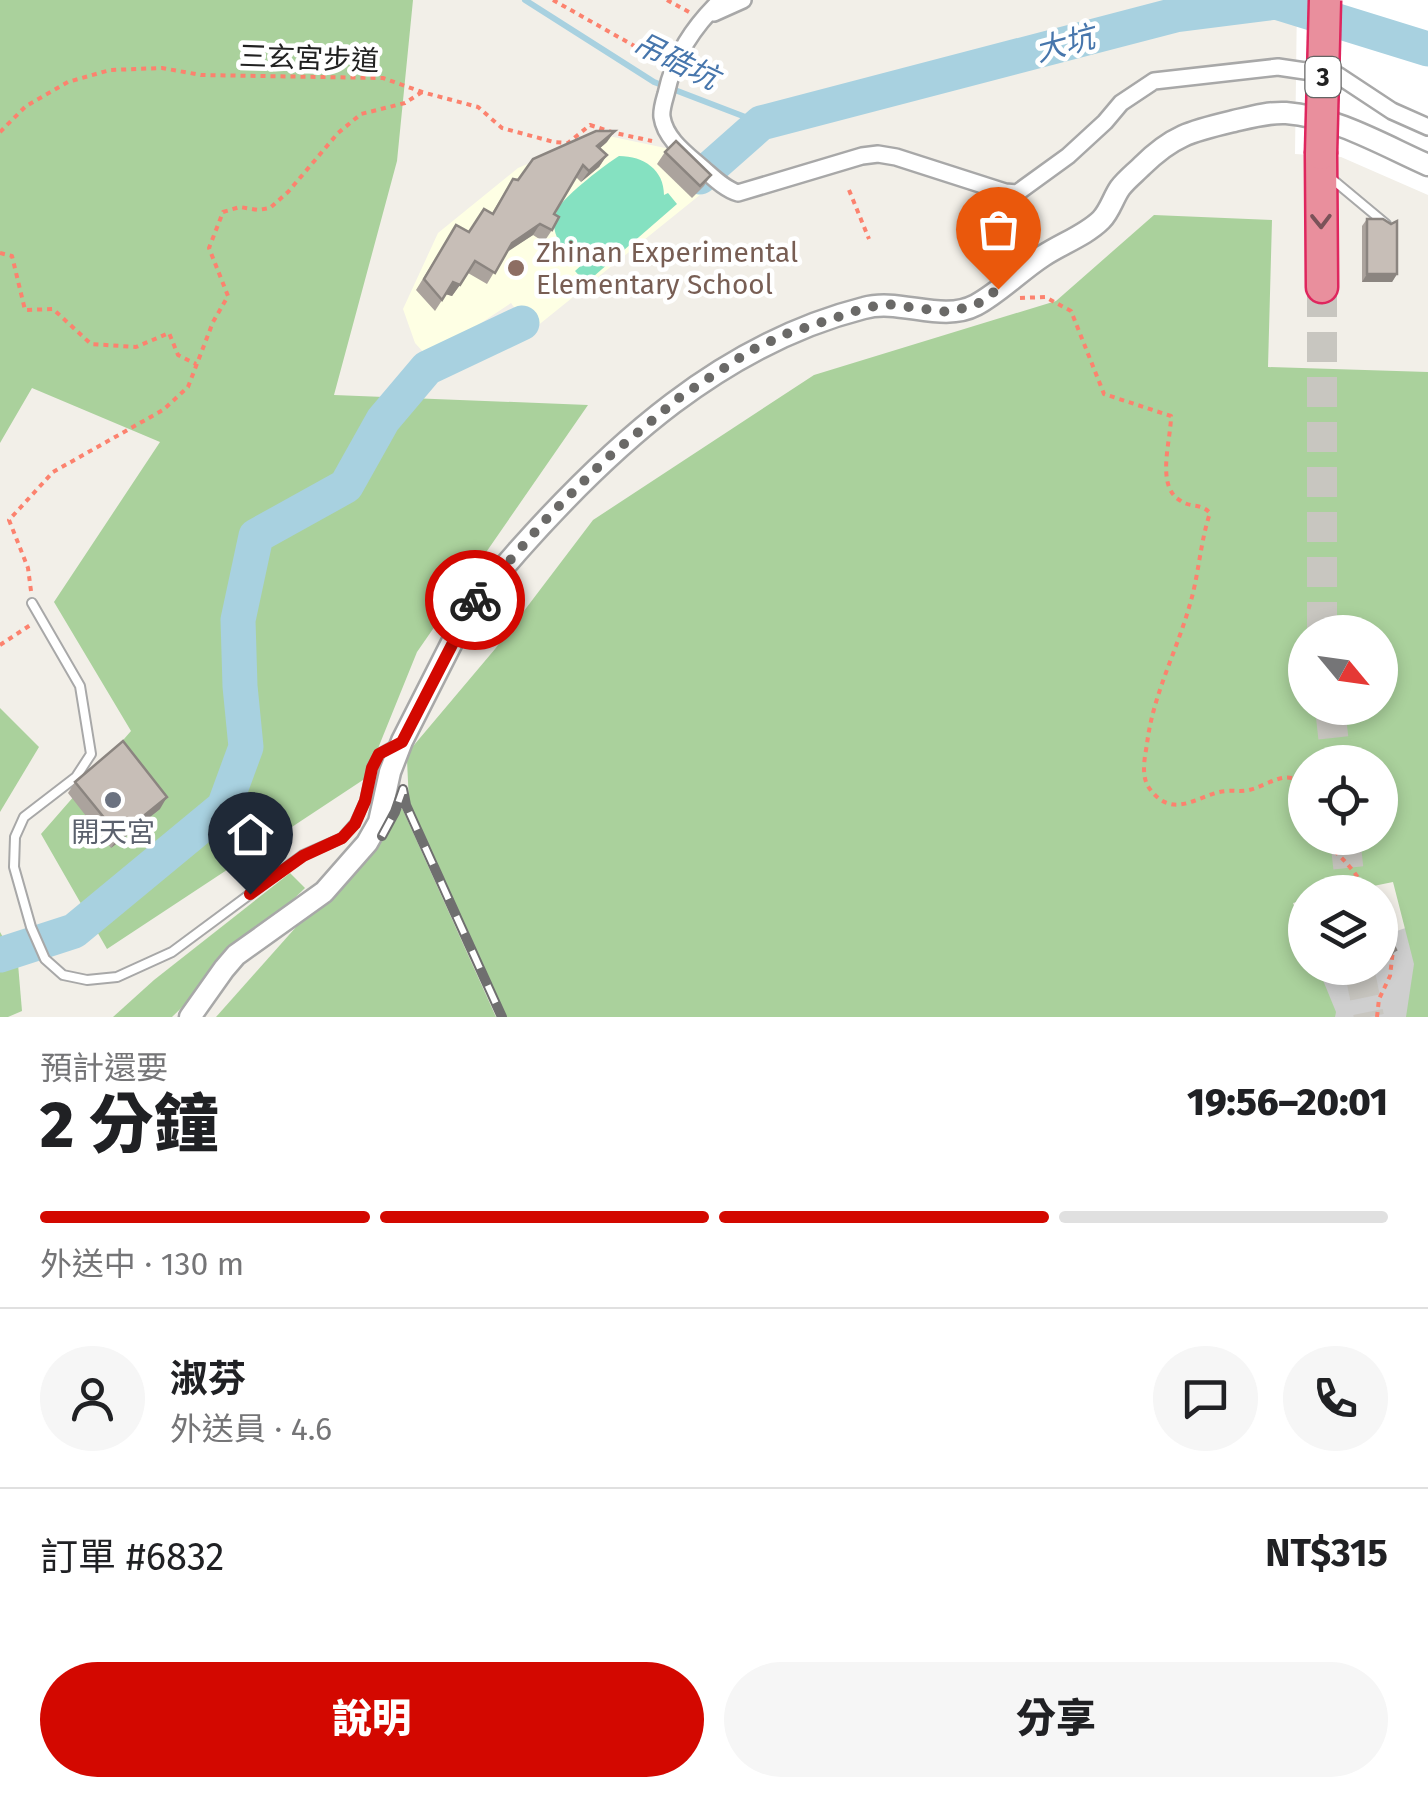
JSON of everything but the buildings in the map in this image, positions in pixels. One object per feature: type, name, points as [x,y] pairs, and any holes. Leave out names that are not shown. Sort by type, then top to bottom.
[{"type":"highway","name":"3","points":[[1322,288],[1325,0]]},
{"type":"street","points":[[721,0],[702,18],[679,52],[661,115],[669,136],[685,153],[738,193],[878,154],[1017,193],[1068,156],[1121,103],[1154,81],[1278,68],[1339,76],[1392,111],[1428,128]]},
{"type":"street","points":[[702,18],[743,0]]},
{"type":"street","points":[[190,1017],[236,955],[324,892],[367,843],[379,822],[390,772],[402,742],[472,603],[484,587],[605,460],[680,397],[750,351],[786,334],[865,308],[886,304],[948,312],[976,305],[1043,256],[1100,222],[1120,188],[1160,148],[1186,132],[1287,113],[1329,122],[1428,164]]},
{"type":"lane","points":[[1321,162],[1386,224]]},
{"type":"lane","points":[[32,603],[80,686],[91,754],[76,776],[24,818],[15,837],[14,867],[31,927],[45,959],[62,975],[88,980],[117,977],[172,952],[303,856],[342,838],[355,824],[379,754],[402,742]]},
{"type":"path","points":[[553,0],[671,75]]},
{"type":"path","points":[[667,0],[702,18]]},
{"type":"path","name":"三玄宮步道","points":[[0,132],[26,106],[68,82],[110,70],[162,68],[201,75],[383,78],[478,107],[502,128],[554,142],[568,143],[590,124],[653,142],[673,140]]},
{"type":"path","points":[[32,603],[28,568],[9,520],[52,472],[163,410],[188,387],[212,322],[228,296],[210,248],[223,212],[240,206],[270,208],[338,133],[361,114],[404,103],[422,92]]},
{"type":"path","points":[[848,190],[869,239]]},
{"type":"path","points":[[0,253],[12,256],[25,310],[53,309],[91,344],[136,347],[169,333],[178,355],[196,364]]},
{"type":"path","points":[[1018,298],[1044,297],[1071,311],[1104,394],[1170,416],[1165,473],[1169,490],[1181,502],[1204,506],[1210,513],[1190,604],[1158,689],[1148,729],[1146,784],[1170,805],[1191,804],[1225,790],[1240,792],[1288,777]]},
{"type":"path","points":[[0,645],[41,619]]},
{"type":"path","points":[[1341,855],[1357,875]]},
{"type":"path","points":[[1377,1017],[1386,985]]},
{"type":"shaded area","name":"Zhinan Experimental Elementary School","points":[[599,134],[670,149],[711,186],[531,331],[511,303],[454,341],[425,354],[415,343],[403,309],[438,233],[518,168]]},
{"type":"shaded area","points":[[1428,920],[1428,1017],[1146,1017],[1288,973],[1288,985],[1398,985],[1398,931]]},
{"type":"green space","points":[[0,0],[413,0],[397,161],[334,395],[588,405],[417,652],[366,778],[107,949],[41,834],[131,731],[54,602],[160,442],[32,388],[0,443]]},
{"type":"green space","points":[[619,156],[651,166],[660,178],[664,195],[668,193],[677,204],[586,283],[575,271],[585,262],[563,248],[555,233],[555,216],[570,195]]},
{"type":"green space","points":[[1154,215],[1272,220],[1268,367],[1428,372],[1428,1017],[1406,1017],[1414,964],[1398,902],[1398,875],[1288,875],[1288,985],[1325,985],[1335,1017],[505,1017],[409,803],[409,751],[495,649],[593,520],[814,375],[1056,301]]},
{"type":"green space","points":[[0,708],[39,747],[0,812]]},
{"type":"green space","points":[[402,808],[496,1017],[216,1017]]},
{"type":"green space","points":[[290,873],[305,888],[172,1017],[113,1017],[154,980]]},
{"type":"green space","points":[[0,932],[18,964],[22,1011],[8,1017],[0,1017]]},
{"type":"pier","points":[[1297,0],[1428,0],[1428,195],[1341,157],[1295,154]]},
{"type":"waterway","name":"吊硞坑","points":[[525,0],[654,82],[761,123]]},
{"type":"waterway","name":"大坑","points":[[700,177],[761,123],[1175,15],[1276,2],[1428,49]]},
{"type":"waterway","points":[[0,955],[74,931],[224,807],[246,747],[238,620],[256,536],[346,486],[383,420],[427,368],[522,323]]},
{"type":"tunnel","points":[[1322,287],[1322,615]]},
{"type":"tunnel","points":[[1332,725],[1334,745]]},
{"type":"tunnel","points":[[1347,855],[1349,875]]},
{"type":"tunnel","points":[[1362,985],[1369,1017]]},
{"type":"railway","points":[[382,836],[403,789],[406,805],[502,1017]]},
{"type":"way so far","points":[[475,600],[605,460],[680,397],[750,351],[786,334],[865,308],[886,304],[948,312],[976,305],[998,289]]},
{"type":"place","name":"Zhinan Experimental Elementary School","points":[[516,268]]},
{"type":"place","name":"開天宮","points":[[113,800]]},
{"type":"route","points":[[250,894],[303,856],[342,838],[355,824],[379,754],[402,742],[475,600]]}]
